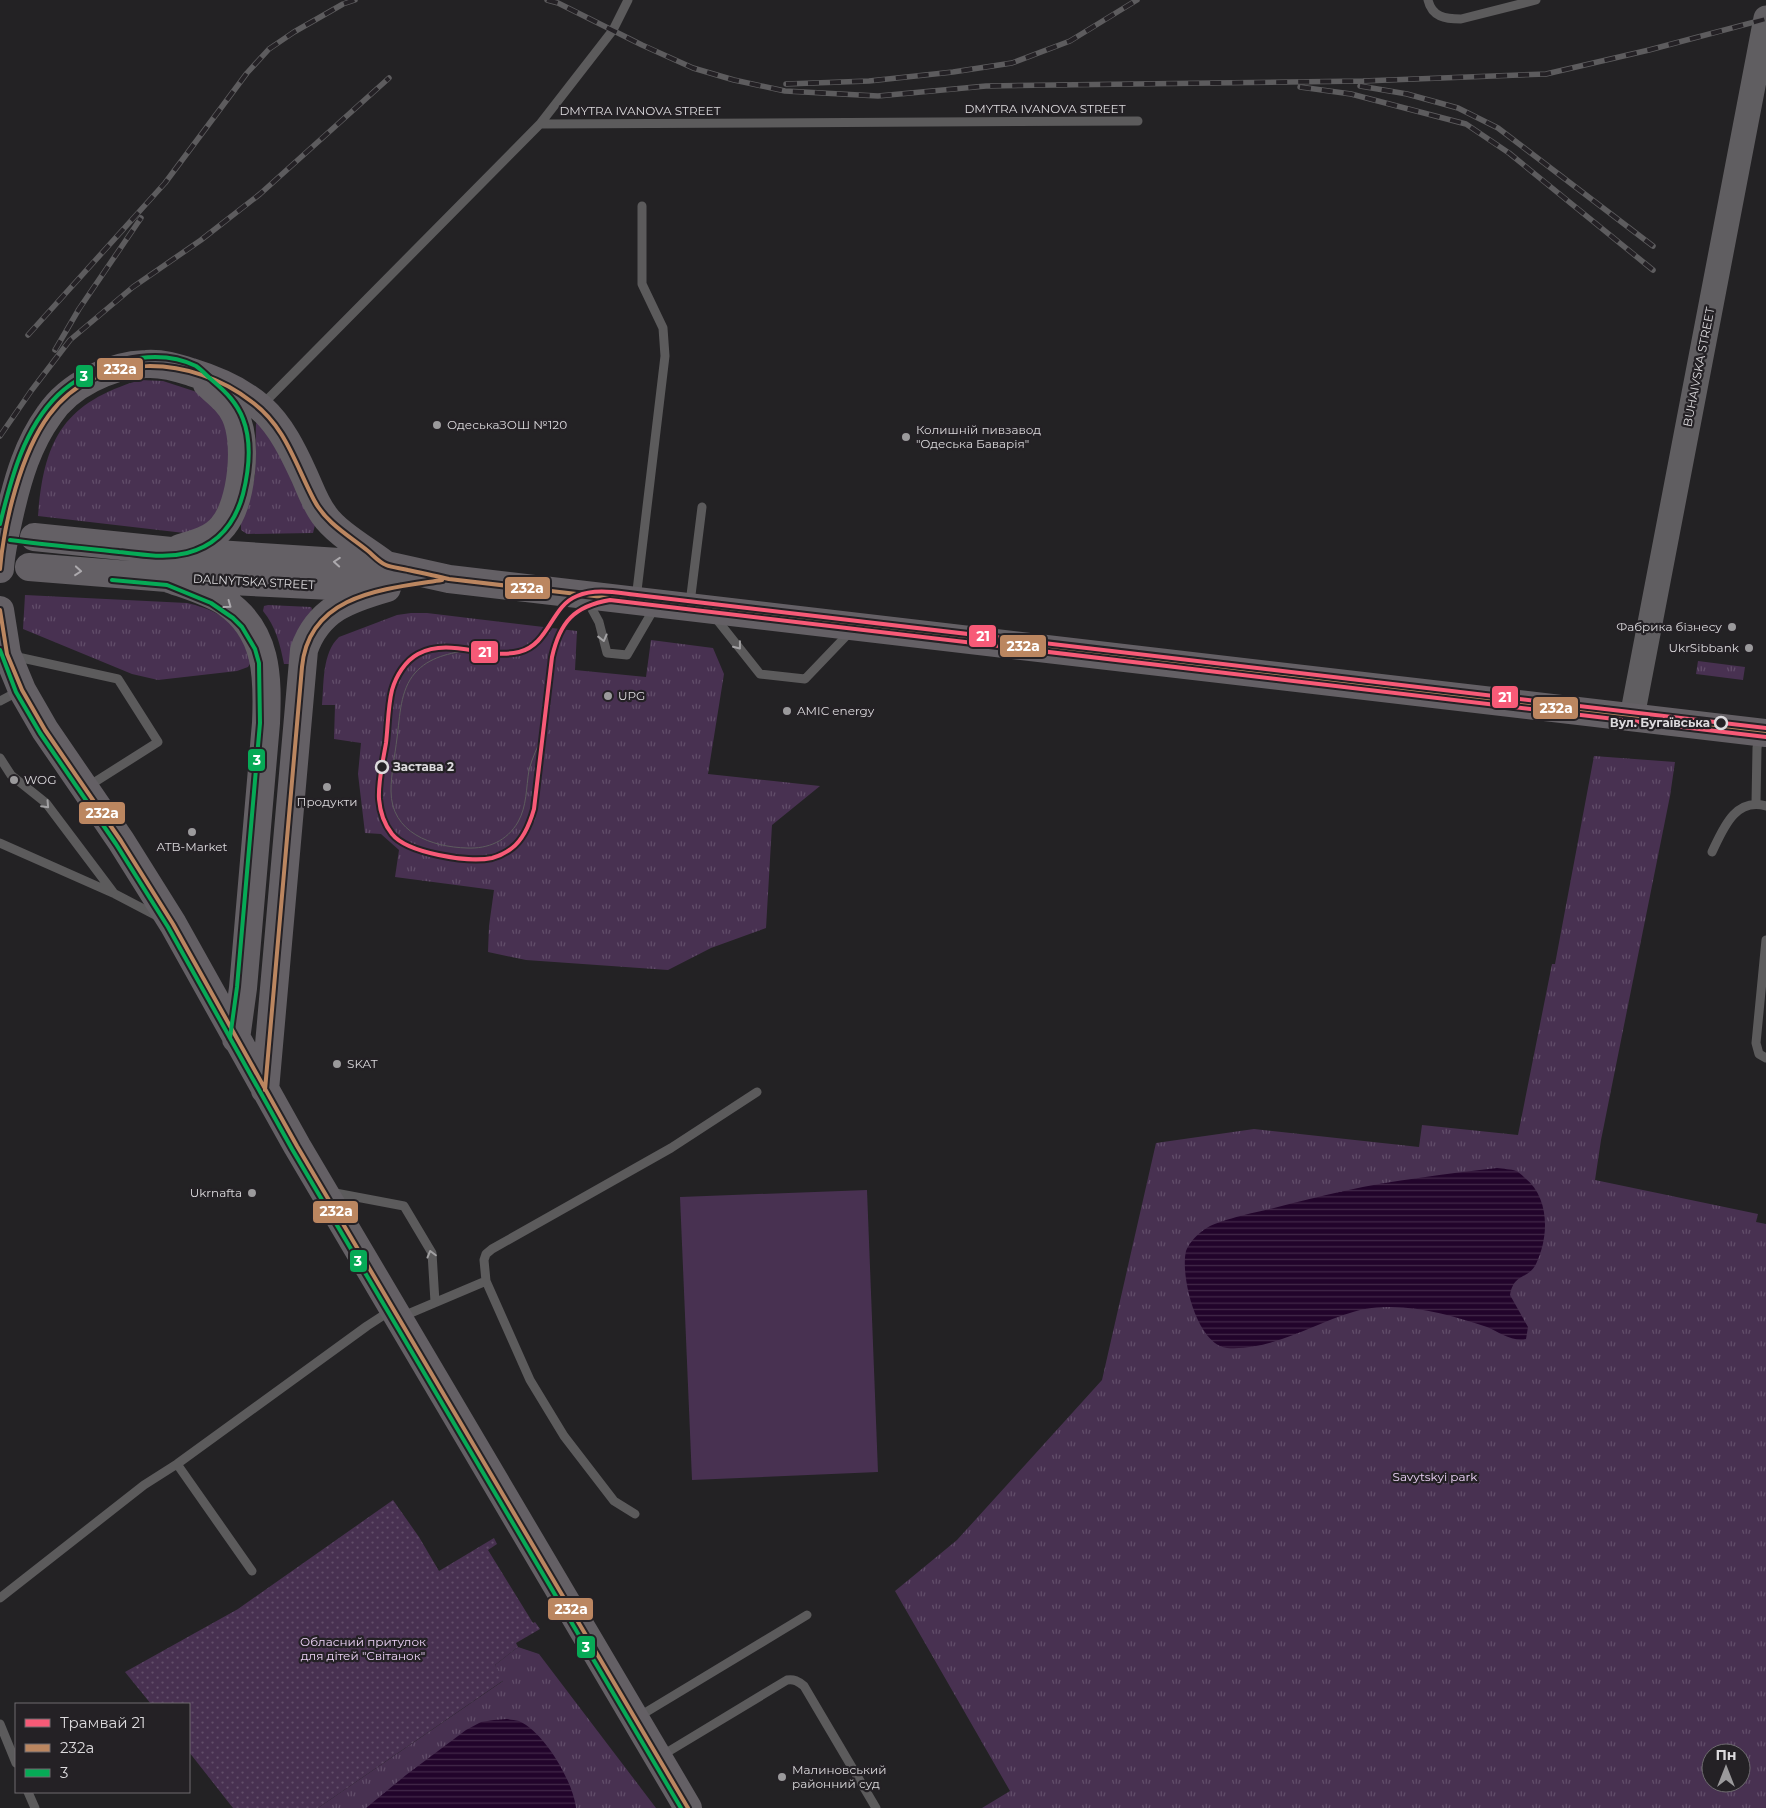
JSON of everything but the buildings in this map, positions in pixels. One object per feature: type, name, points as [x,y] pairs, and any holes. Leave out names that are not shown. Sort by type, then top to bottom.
[{"type":"main road","name":"BUHAIVSKA STREET","points":[[1632,717],[1766,18]]},
{"type":"main road","points":[[0,569],[16,486],[37,433],[50,413],[63,399],[95,377],[130,365],[161,364],[193,372],[226,384],[260,407],[270,417],[291,447],[314,500],[324,516],[386,577],[359,596],[336,607],[323,617],[308,638],[304,650],[265,1090]]},
{"type":"main road","points":[[171,551],[212,536],[223,526],[231,514],[239,482],[242,445],[236,416],[228,402],[193,372]]},
{"type":"main road","name":"DALNYTSKA STREET","points":[[34,537],[171,551],[386,577]]},
{"type":"main road","name":"DALNYTSKA STREET","points":[[29,568],[167,578],[386,577],[448,579],[584,593],[1763,732]]},
{"type":"main road","points":[[167,578],[224,601],[242,616],[257,638],[264,661],[267,686],[265,733],[236,1039]]},
{"type":"main road","points":[[0,610],[11,696],[45,730],[121,841],[173,924],[236,1039],[323,1190],[688,1808]]},
{"type":"lane","points":[[260,407],[540,124],[613,30],[628,0]]},
{"type":"lane","points":[[1428,0],[1430,7],[1437,15],[1449,19],[1461,19],[1536,0]]},
{"type":"lane","name":"DMYTRA IVANOVA STREET","points":[[540,124],[1138,122]]},
{"type":"lane","points":[[584,593],[599,622],[607,653],[627,655],[647,601],[665,356],[663,328],[642,284],[642,206]]},
{"type":"lane","points":[[702,507],[699,607],[760,674],[805,679],[856,626]]},
{"type":"lane","points":[[7,654],[118,679],[158,742],[85,788]]},
{"type":"lane","points":[[1756,803],[1757,748],[1763,732]]},
{"type":"lane","points":[[0,758],[11,775],[46,803],[114,894]]},
{"type":"lane","points":[[1712,852],[1721,833],[1735,812],[1746,805],[1756,803],[1766,806]]},
{"type":"lane","points":[[0,843],[114,894],[173,924]]},
{"type":"lane","points":[[1766,940],[1756,1044],[1759,1054],[1766,1058]]},
{"type":"lane","points":[[635,1514],[614,1501],[564,1436],[530,1380],[486,1281],[484,1260],[486,1254],[492,1249],[671,1148],[756,1092]]},
{"type":"lane","points":[[323,1190],[404,1206],[432,1253],[435,1302]]},
{"type":"lane","points":[[0,1598],[144,1485],[177,1464],[367,1326],[396,1314],[435,1302],[486,1281]]},
{"type":"lane","points":[[177,1464],[252,1571]]},
{"type":"lane","points":[[636,1719],[807,1615]]},
{"type":"lane","points":[[659,1758],[787,1680],[793,1679],[804,1686],[876,1808]]},
{"type":"lane","points":[[0,1724],[15,1761]]},
{"type":"lane","points":[[28,1793],[35,1808]]},
{"type":"green space","points":[[140,380],[163,381],[206,395],[228,418],[229,483],[212,522],[193,534],[38,516],[46,466],[62,428],[75,413],[92,400],[114,389]]},
{"type":"green space","points":[[257,422],[273,436],[315,525],[313,533],[247,534],[241,530],[241,520],[250,497],[255,475]]},
{"type":"green space","points":[[25,595],[187,603],[195,605],[220,615],[233,625],[239,632],[248,650],[251,662],[248,667],[237,671],[158,680],[132,674],[23,629]]},
{"type":"green space","points":[[264,606],[311,607],[312,609],[293,664],[284,664],[277,636],[263,611]]},
{"type":"green space","points":[[427,613],[577,631],[575,670],[646,677],[651,640],[713,648],[724,674],[708,774],[820,786],[772,825],[766,928],[711,948],[668,970],[526,960],[488,952],[489,926],[494,890],[395,877],[399,850],[381,834],[365,833],[358,774],[361,743],[334,739],[335,705],[322,705],[329,651],[339,637],[397,615]]},
{"type":"green space","points":[[1698,661],[1745,667],[1743,680],[1696,674]]},
{"type":"green space","name":"Savytskyi park","points":[[1594,756],[1675,762],[1670,796],[1601,1140],[1595,1180],[1758,1214],[1756,1222],[1766,1224],[1766,1808],[982,1808],[1010,1791],[895,1591],[957,1540],[1102,1380],[1156,1143],[1254,1129],[1419,1147],[1422,1125],[1518,1135],[1552,964],[1555,964]]},
{"type":"green space","points":[[867,1190],[878,1472],[692,1480],[680,1197]]},
{"type":"green space","name":"Обласний притулок для дітей \"Світанок\"","points":[[393,1500],[419,1537],[439,1571],[494,1538],[497,1544],[488,1550],[533,1623],[535,1622],[540,1629],[516,1643],[518,1647],[495,1665],[504,1680],[318,1808],[233,1808],[190,1753],[190,1703],[150,1703],[125,1672],[238,1609]]},
{"type":"green space","points":[[518,1647],[539,1654],[656,1808],[318,1808],[503,1681],[495,1665]]},
{"type":"shaded area","points":[[1497,1168],[1514,1170],[1533,1186],[1539,1196],[1545,1218],[1543,1242],[1536,1264],[1533,1269],[1518,1279],[1510,1295],[1528,1327],[1526,1339],[1511,1338],[1487,1327],[1452,1316],[1403,1307],[1357,1311],[1292,1336],[1244,1348],[1227,1348],[1216,1344],[1199,1323],[1188,1292],[1185,1262],[1186,1251],[1194,1238],[1211,1226],[1228,1219],[1363,1187]]},
{"type":"shaded area","points":[[507,1719],[519,1721],[529,1727],[547,1746],[563,1772],[574,1797],[576,1808],[366,1808],[466,1730],[481,1722]]},
{"type":"tram line","name":"21","points":[[1766,728],[622,593],[592,592],[577,596],[568,601],[537,642],[519,652],[506,654],[455,648],[430,649],[418,654],[409,661],[396,679],[392,690],[379,799],[383,817],[392,834],[400,841],[424,851],[454,858],[481,859],[492,858],[512,848],[523,835],[534,809],[552,657],[559,634],[564,625],[578,611],[610,600],[1766,737]]},
{"type":"tram line","points":[[470,650],[433,659],[415,673],[406,687],[400,712],[391,791],[393,805],[398,817],[406,827],[428,841],[454,847],[482,847],[503,839],[514,829],[521,816],[525,803],[529,770],[543,735]]},
{"type":"railway","points":[[28,335],[165,183],[247,73],[269,49],[294,32],[343,4],[355,0]]},
{"type":"railway","points":[[547,0],[558,3],[693,68],[734,80],[785,91],[878,96],[986,86],[1363,81],[1546,74],[1649,50],[1766,19]]},
{"type":"railway","points":[[786,84],[869,81],[953,72],[1012,63],[1070,41],[1137,0]]},
{"type":"railway","points":[[0,436],[70,340],[133,287],[201,240],[260,194],[389,78]]},
{"type":"railway","points":[[1360,86],[1407,94],[1458,108],[1498,128],[1653,246]]},
{"type":"railway","points":[[1300,87],[1351,94],[1466,124],[1509,153],[1653,270]]},
{"type":"railway","points":[[55,350],[79,309],[141,218]]},
{"type":"transit line","name":"3","points":[[0,524],[20,455],[36,423],[58,395],[87,374],[123,361],[142,358],[161,357],[179,360],[200,369],[227,394],[238,408],[246,428],[249,447],[245,485],[240,505],[230,524],[224,532],[208,545],[187,553],[161,556],[10,540]]},
{"type":"transit line","name":"232а","points":[[0,569],[5,530],[22,468],[30,448],[49,415],[69,394],[93,379],[119,369],[146,366],[174,368],[202,375],[228,386],[264,412],[289,447],[319,508],[338,528],[379,561],[391,567],[449,579],[1766,733]]},
{"type":"transit line","name":"3","points":[[112,580],[167,585],[211,603],[233,618],[242,627],[255,649],[259,663],[260,723],[237,987],[230,1038]]},
{"type":"transit line","name":"232а","points":[[265,1090],[302,667],[308,643],[319,624],[334,610],[353,600],[374,592],[442,580]]},
{"type":"transit line","name":"232а","points":[[0,610],[7,654],[22,690],[45,730],[121,841],[173,924],[297,1146],[688,1808]]},
{"type":"transit line","name":"3","points":[[0,650],[16,692],[40,733],[116,844],[168,927],[292,1149],[681,1808]]},
{"type":"place","name":"ОдеськаЗОШ №120","points":[[437,425]]},
{"type":"place","name":"Колишній пивзавод \"Одеська Баварія\"","points":[[906,437]]},
{"type":"place","name":"Фабрика бізнесу","points":[[1732,627]]},
{"type":"place","name":"UkrSibbank","points":[[1749,648]]},
{"type":"place","name":"UPG","points":[[608,696]]},
{"type":"place","name":"AMIC energy","points":[[787,711]]},
{"type":"place","name":"Вул. Бугаївська","points":[[1721,723]]},
{"type":"place","name":"Застава 2","points":[[382,767]]},
{"type":"place","name":"WOG","points":[[14,780]]},
{"type":"place","name":"Продукти","points":[[327,787]]},
{"type":"place","name":"ATB-Market","points":[[192,832]]},
{"type":"place","name":"SKAT","points":[[337,1064]]},
{"type":"place","name":"Ukrnafta","points":[[252,1193]]},
{"type":"place","name":"Малиновський районний суд","points":[[782,1777]]}]
